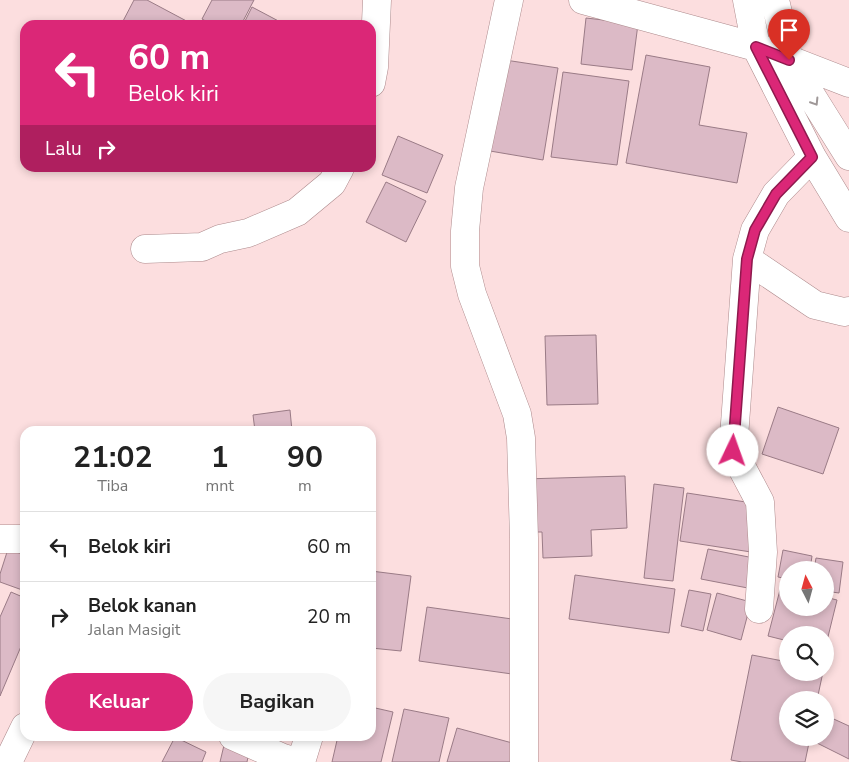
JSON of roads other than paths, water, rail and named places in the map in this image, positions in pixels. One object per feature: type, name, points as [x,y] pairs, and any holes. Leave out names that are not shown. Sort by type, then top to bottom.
[{"type":"street","points":[[376,22],[377,0]]},
{"type":"street","points":[[509,0],[469,188],[465,231],[465,266],[472,294],[517,414],[520,438],[524,548],[524,762]]},
{"type":"street","points":[[583,0],[756,47],[849,82]]},
{"type":"street","points":[[747,0],[756,47],[812,157],[849,218]]},
{"type":"street","points":[[775,0],[789,60],[849,156]]},
{"type":"street","points":[[759,609],[763,552],[760,502],[733,451],[747,259],[755,230],[776,194],[812,157]]},
{"type":"street","points":[[145,249],[202,246],[220,239],[248,233],[297,212],[332,183],[338,172]]},
{"type":"street","points":[[747,259],[815,305],[844,312],[849,311]]},
{"type":"street","points":[[0,539],[20,539]]},
{"type":"street","points":[[8,762],[20,737]]},
{"type":"street","points":[[244,741],[283,758],[299,762],[307,741]]}]
